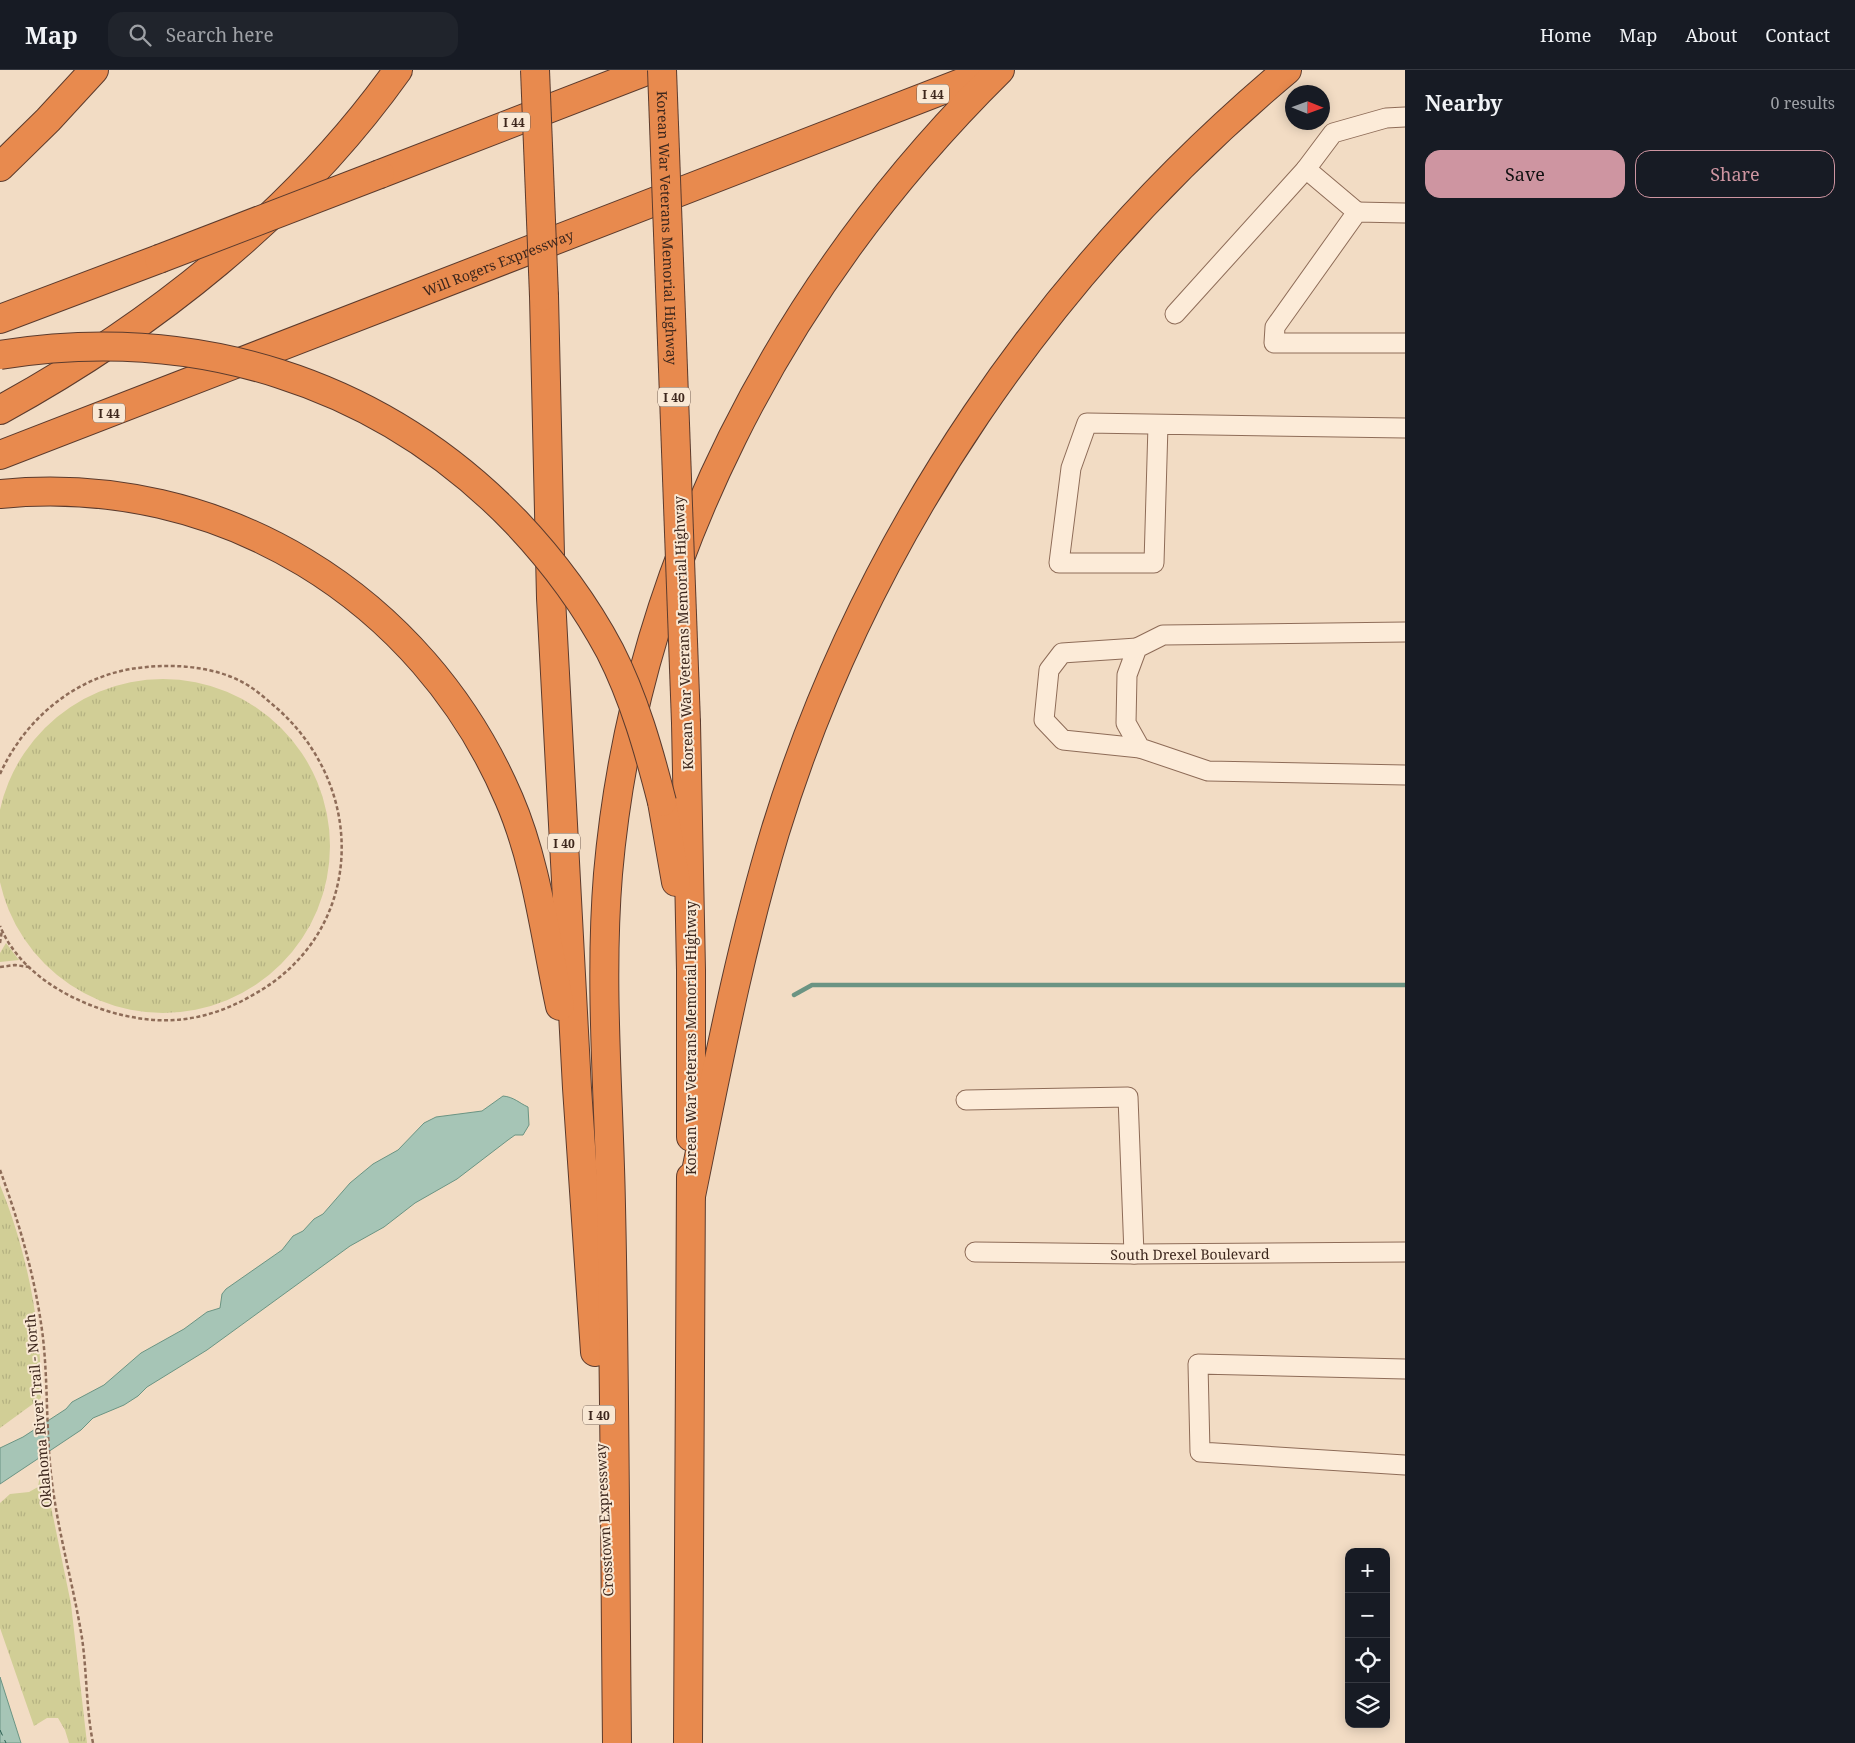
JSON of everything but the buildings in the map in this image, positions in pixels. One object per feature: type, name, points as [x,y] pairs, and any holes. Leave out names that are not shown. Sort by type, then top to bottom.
[{"type":"highway","points":[[0,167],[48,120],[94,70]]},
{"type":"highway","points":[[0,410],[91,357],[143,322],[191,285],[316,170],[398,70]]},
{"type":"highway","name":"I 40","points":[[535,70],[544,296],[551,598],[577,1088]]},
{"type":"highway","name":"I 44","points":[[0,319],[649,70]]},
{"type":"highway","name":"Korean War Veterans Memorial Highway","points":[[662,70],[686,724],[691,970],[691,1196]]},
{"type":"highway","name":"Will Rogers Expressway","points":[[0,455],[996,70]]},
{"type":"highway","points":[[616,1743],[612,1201],[604,957],[608,874],[613,831],[628,733],[636,695],[669,588],[696,518],[746,411],[786,341],[823,281],[887,193],[961,109],[1000,70]]},
{"type":"highway","points":[[691,1196],[736,979],[776,829],[807,740],[831,683],[898,544],[940,472],[985,402],[1028,341],[1070,288],[1170,178],[1223,125],[1287,70]]},
{"type":"highway","points":[[0,355],[33,350],[95,346],[159,348],[216,356],[289,376],[344,398],[396,425],[476,482],[543,552],[575,595],[610,652],[624,682],[643,733],[662,802],[691,970]]},
{"type":"highway","points":[[0,494],[64,491],[104,495],[186,511],[222,522],[260,537],[305,562],[364,603],[396,631],[423,660],[467,719],[492,762],[509,799],[527,850],[534,878],[577,1088]]},
{"type":"highway","name":"Crosstown Expressway","points":[[577,1088],[594,1326],[616,1743]]},
{"type":"highway","name":"I 40","points":[[688,1743],[691,1196]]},
{"type":"street","points":[[1175,314],[1306,169],[1334,133],[1386,118],[1405,117]]},
{"type":"street","points":[[1306,169],[1357,212],[1405,213]]},
{"type":"street","points":[[1357,212],[1275,327],[1274,342],[1405,343]]},
{"type":"street","points":[[1158,426],[1154,563],[1059,563],[1071,468],[1087,423],[1158,426],[1405,428]]},
{"type":"street","points":[[1405,632],[1163,635],[1137,648],[1062,654],[1049,670],[1044,720],[1063,740],[1140,748],[1208,771],[1405,775]]},
{"type":"street","points":[[1137,648],[1127,675],[1126,722],[1140,748]]},
{"type":"street","points":[[966,1100],[1128,1097],[1134,1254]]},
{"type":"street","name":"South Drexel Boulevard","points":[[975,1252],[1134,1254],[1405,1252]]},
{"type":"street","points":[[1405,1368],[1198,1364],[1200,1452],[1405,1465]]},
{"type":"path","points":[[0,774],[20,739],[37,719],[52,706],[85,684],[122,670],[143,667],[184,667],[219,674],[244,683],[286,717],[314,750],[331,783],[338,817],[340,875],[332,905],[318,933],[309,948],[290,971],[243,1001],[223,1010],[184,1020],[146,1020],[103,1009],[71,996],[30,967],[18,956],[0,926]]},
{"type":"path","points":[[0,943],[2,930]]},
{"type":"path","points":[[0,967],[15,965],[30,967]]},
{"type":"path","name":"Oklahoma River Trail - North","points":[[0,1170],[14,1209],[33,1275],[43,1339],[51,1472],[82,1640],[86,1698],[93,1743]]},
{"type":"green space","points":[[147,679],[179,679],[212,686],[242,698],[269,717],[292,740],[311,767],[323,797],[330,830],[330,862],[323,895],[311,925],[292,952],[269,975],[242,994],[212,1006],[179,1013],[147,1013],[114,1006],[84,994],[70,985],[45,964],[24,939],[8,910],[-1,879],[-1,813],[8,782],[24,753],[57,717],[84,698],[114,686]]},
{"type":"green space","points":[[6,943],[19,960],[0,962],[0,953]]},
{"type":"green space","points":[[0,1185],[18,1236],[31,1289],[39,1344],[41,1398],[0,1428]]},
{"type":"green space","points":[[44,1472],[71,1604],[87,1743],[69,1743],[65,1730],[58,1718],[47,1718],[34,1726],[0,1628],[0,1503],[10,1494],[29,1492],[38,1487]]},
{"type":"shaded area","points":[[503,1096],[528,1107],[529,1125],[523,1135],[515,1135],[457,1179],[415,1203],[384,1227],[350,1246],[207,1350],[147,1387],[138,1396],[124,1405],[93,1418],[81,1430],[0,1484],[0,1448],[23,1437],[66,1409],[72,1402],[104,1385],[141,1353],[184,1329],[207,1312],[220,1308],[222,1294],[226,1289],[282,1250],[293,1236],[303,1231],[314,1219],[323,1214],[350,1183],[373,1164],[398,1150],[424,1123],[436,1117],[482,1111]]},
{"type":"shaded area","points":[[0,1677],[21,1743],[0,1743]]},
{"type":"waterway","points":[[794,995],[812,985],[1405,985]]},
{"type":"ferry route","points":[[0,1730],[6,1743]]}]
